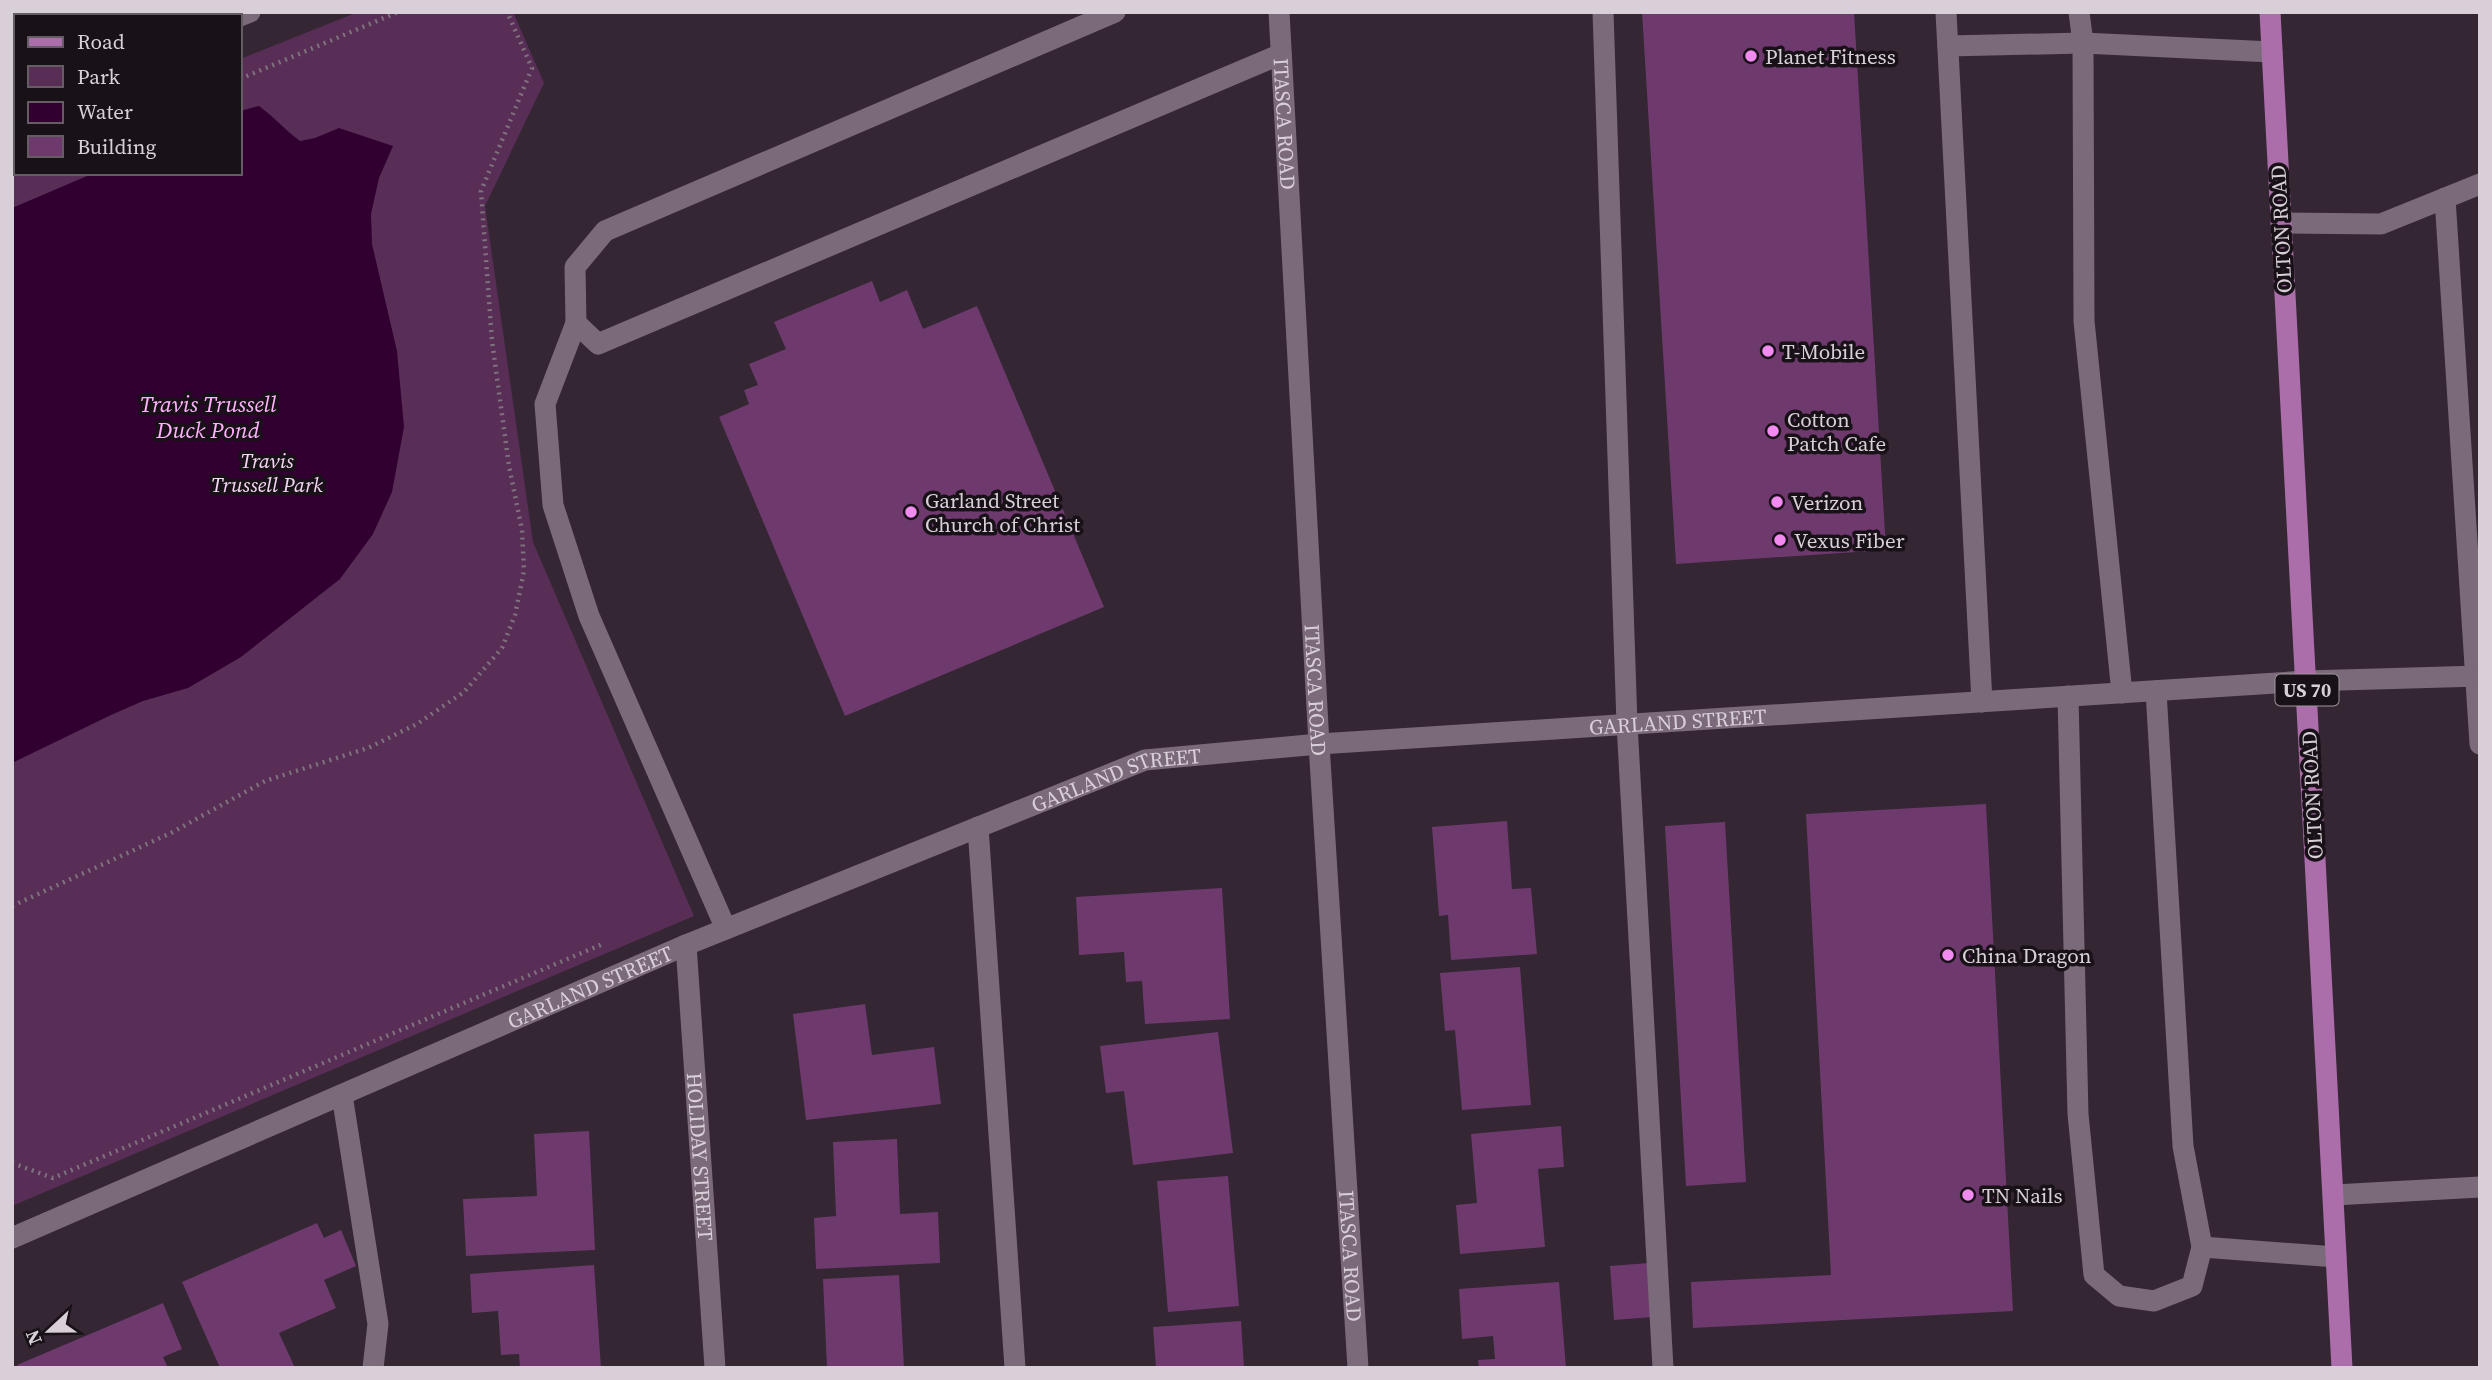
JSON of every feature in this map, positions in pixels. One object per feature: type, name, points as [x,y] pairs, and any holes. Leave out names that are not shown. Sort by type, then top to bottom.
[{"type":"main road","name":"OLTON ROAD","points":[[2270,12],[2342,1368]]},
{"type":"street","points":[[726,929],[589,616],[553,505],[545,404],[576,323],[575,267],[604,231],[1115,12]]},
{"type":"street","name":"ITASCA ROAD","points":[[1279,12],[1319,744],[1358,1368]]},
{"type":"street","points":[[1603,12],[1627,724],[1663,1368]]},
{"type":"street","points":[[1945,12],[1982,702]]},
{"type":"street","points":[[2079,12],[2083,43],[2084,321],[2122,693]]},
{"type":"street","points":[[1948,46],[2083,43],[2272,52]]},
{"type":"street","points":[[576,323],[598,344],[1281,54]]},
{"type":"street","points":[[2281,223],[2381,224],[2480,184]]},
{"type":"street","points":[[2445,198],[2478,676],[2480,744]]},
{"type":"street","name":"GARLAND STREET","points":[[12,1238],[726,929],[1144,760],[1319,744],[2306,681],[2478,676]]},
{"type":"street","points":[[2068,696],[2078,1114],[2094,1275],[2119,1296],[2154,1301],[2192,1286],[2202,1247],[2183,1146],[2156,691]]},
{"type":"street","points":[[978,827],[1014,1368]]},
{"type":"street","name":"HOLIDAY STREET","points":[[686,946],[715,1368]]},
{"type":"street","points":[[342,1095],[377,1324],[373,1368]]},
{"type":"street","points":[[2334,1195],[2480,1187]]},
{"type":"street","points":[[2202,1247],[2336,1257]]},
{"type":"path","points":[[242,78],[398,12]]},
{"type":"path","points":[[12,906],[171,833],[265,781],[368,748],[417,724],[464,692],[502,648],[515,615],[524,571],[522,530],[509,466],[492,341],[481,191],[532,68],[507,12]]},
{"type":"path","points":[[12,1163],[53,1178],[607,942]]},
{"type":"green space","name":"Travis Trussell Park","points":[[358,12],[513,12],[544,83],[485,206],[533,542],[694,916],[12,1206],[12,151],[14,150],[14,175],[242,175],[242,58]]},
{"type":"water","name":"Travis Trussell Duck Pond","points":[[259,106],[300,141],[339,128],[393,146],[379,178],[371,214],[372,244],[397,351],[404,427],[392,492],[373,534],[340,579],[241,657],[188,688],[143,701],[12,763],[12,208],[89,175],[242,175],[242,110]]},
{"type":"building","points":[[1642,12],[1854,12],[1886,550],[1676,564]]},
{"type":"building","name":"Garland Street Church of Christ","points":[[872,281],[880,302],[907,290],[923,329],[977,306],[1104,607],[845,716],[719,417],[749,404],[744,390],[758,385],[749,364],[786,349],[774,322]]},
{"type":"building","points":[[1986,804],[2013,1311],[1693,1328],[1691,1282],[1831,1275],[1806,814]]},
{"type":"building","points":[[1507,821],[1512,889],[1531,888],[1537,954],[1451,960],[1448,915],[1439,916],[1432,827]]},
{"type":"building","points":[[1725,822],[1746,1182],[1686,1186],[1665,826]]},
{"type":"building","points":[[1222,888],[1230,1019],[1145,1024],[1142,981],[1126,982],[1124,952],[1079,955],[1076,897]]},
{"type":"building","points":[[1520,967],[1531,1105],[1462,1110],[1455,1030],[1445,1031],[1440,973]]},
{"type":"building","points":[[865,1004],[872,1055],[934,1047],[941,1104],[806,1120],[793,1014]]},
{"type":"building","points":[[1218,1032],[1233,1153],[1133,1165],[1124,1091],[1106,1093],[1100,1046]]},
{"type":"building","points":[[1561,1126],[1564,1167],[1538,1169],[1545,1247],[1460,1254],[1456,1205],[1477,1203],[1471,1134]]},
{"type":"building","points":[[589,1131],[595,1250],[466,1256],[463,1199],[537,1196],[534,1134]]},
{"type":"building","points":[[897,1139],[900,1214],[938,1212],[940,1263],[816,1269],[814,1218],[836,1216],[833,1142]]},
{"type":"building","points":[[1228,1176],[1239,1306],[1168,1312],[1157,1181]]},
{"type":"building","points":[[317,1223],[324,1238],[341,1230],[356,1266],[324,1280],[336,1308],[279,1333],[295,1368],[220,1368],[182,1282]]},
{"type":"building","points":[[1649,1263],[1653,1317],[1614,1320],[1610,1266]]},
{"type":"building","points":[[594,1265],[601,1368],[520,1368],[519,1354],[501,1355],[498,1311],[472,1313],[470,1274]]},
{"type":"building","points":[[899,1275],[904,1368],[827,1368],[823,1279]]},
{"type":"building","points":[[1559,1282],[1566,1368],[1479,1368],[1478,1360],[1495,1359],[1493,1336],[1462,1339],[1459,1289]]},
{"type":"building","points":[[163,1303],[182,1349],[163,1357],[168,1368],[18,1368],[17,1365]]},
{"type":"building","points":[[1241,1321],[1244,1368],[1156,1368],[1153,1327]]},
{"type":"place","name":"Planet Fitness","points":[[1751,56]]},
{"type":"place","name":"T-Mobile","points":[[1768,351]]},
{"type":"place","name":"Cotton Patch Cafe","points":[[1773,431]]},
{"type":"place","name":"Verizon","points":[[1777,502]]},
{"type":"place","name":"Garland Street Church of Christ","points":[[911,512]]},
{"type":"place","name":"Vexus Fiber","points":[[1780,540]]},
{"type":"place","name":"China Dragon","points":[[1948,955]]},
{"type":"place","name":"TN Nails","points":[[1968,1195]]}]
